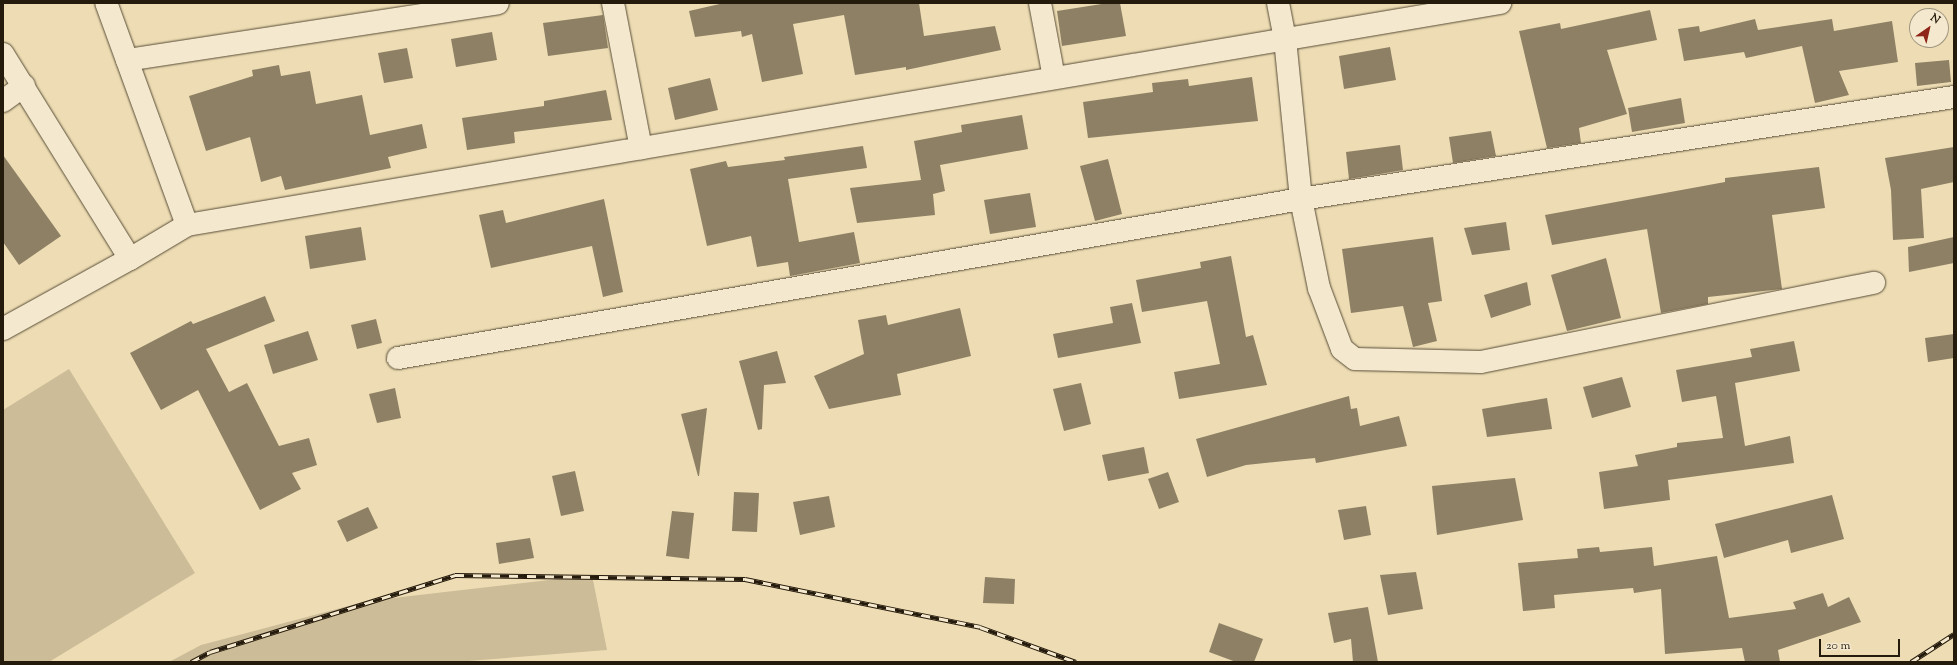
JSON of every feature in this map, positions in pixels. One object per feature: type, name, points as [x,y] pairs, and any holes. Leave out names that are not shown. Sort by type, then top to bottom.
[{"type":"street","points":[[106,3],[187,225]]},
{"type":"street","points":[[127,60],[420,9],[498,3]]},
{"type":"street","points":[[613,3],[641,148]]},
{"type":"street","points":[[1040,3],[1054,78]]},
{"type":"street","points":[[1278,3],[1286,38],[1301,199],[1319,288],[1342,349],[1355,360],[1480,362],[1874,283]]},
{"type":"street","points":[[3,329],[130,259],[187,225],[1495,3]]},
{"type":"street","points":[[3,54],[130,259]]},
{"type":"street","points":[[3,100],[24,86]]},
{"type":"street","points":[[398,358],[1301,199],[1954,97]]},
{"type":"shaded area","points":[[69,369],[195,573],[49,662],[3,662],[3,410]]},
{"type":"shaded area","points":[[592,575],[607,650],[456,662],[169,662],[201,645],[367,601]]},
{"type":"building","points":[[724,3],[919,3],[924,36],[995,26],[1001,50],[906,70],[906,67],[855,75],[844,15],[793,24],[803,74],[762,82],[752,34],[742,37],[741,31],[695,37],[689,11]]},
{"type":"building","points":[[1108,3],[1120,3],[1126,36],[1062,46],[1057,11]]},
{"type":"building","points":[[1650,10],[1657,40],[1607,50],[1627,114],[1579,128],[1581,143],[1547,148],[1519,31],[1560,23],[1561,29]]},
{"type":"building","points":[[603,15],[608,48],[548,56],[543,23]]},
{"type":"building","points":[[1755,19],[1758,30],[1832,19],[1834,31],[1892,21],[1898,62],[1839,71],[1849,95],[1815,103],[1802,46],[1746,58],[1744,52],[1684,61],[1678,29],[1699,26],[1700,32]]},
{"type":"building","points":[[492,32],[497,60],[456,67],[451,39]]},
{"type":"building","points":[[1390,47],[1396,80],[1344,89],[1339,56]]},
{"type":"building","points":[[407,48],[413,78],[384,83],[378,53]]},
{"type":"building","points":[[1949,60],[1951,82],[1917,86],[1915,63]]},
{"type":"building","points":[[279,65],[281,76],[310,71],[316,104],[362,95],[370,135],[422,124],[427,148],[388,157],[391,168],[285,190],[281,176],[261,182],[250,137],[206,151],[189,96],[253,76],[252,70]]},
{"type":"building","points":[[1252,77],[1258,121],[1088,138],[1083,102],[1153,92],[1152,83],[1188,79],[1189,86]]},
{"type":"building","points":[[710,78],[718,110],[675,120],[668,88]]},
{"type":"building","points":[[606,90],[612,120],[514,132],[515,143],[467,150],[462,118],[544,106],[544,101]]},
{"type":"building","points":[[1681,98],[1685,123],[1632,132],[1628,108]]},
{"type":"building","points":[[1022,115],[1028,149],[940,165],[945,191],[933,194],[935,215],[857,223],[850,188],[921,180],[914,141],[962,132],[961,125]]},
{"type":"building","points":[[1491,131],[1496,156],[1453,163],[1449,137]]},
{"type":"building","points":[[1400,145],[1403,170],[1349,179],[1346,152]]},
{"type":"building","points":[[863,146],[867,168],[788,179],[799,242],[854,232],[860,263],[790,276],[788,262],[757,267],[751,236],[707,246],[690,169],[726,161],[728,167],[785,160],[784,157]]},
{"type":"building","points":[[1954,147],[1954,182],[1921,189],[1924,238],[1893,240],[1891,190],[1885,158]]},
{"type":"building","points":[[3,155],[61,236],[19,265],[3,242]]},
{"type":"building","points":[[1108,159],[1122,214],[1095,221],[1080,166]]},
{"type":"building","points":[[1819,167],[1825,208],[1772,215],[1782,289],[1708,297],[1708,304],[1661,313],[1647,229],[1552,245],[1545,215],[1725,182],[1725,178]]},
{"type":"building","points":[[1030,193],[1036,227],[990,234],[984,200]]},
{"type":"building","points":[[604,199],[623,292],[603,297],[592,246],[491,268],[479,215],[503,210],[506,223]]},
{"type":"building","points":[[1506,222],[1510,250],[1472,255],[1464,228]]},
{"type":"building","points":[[361,227],[366,260],[310,269],[305,236]]},
{"type":"building","points":[[1433,237],[1442,301],[1428,303],[1437,341],[1413,347],[1403,306],[1351,313],[1342,249]]},
{"type":"building","points":[[1954,237],[1954,263],[1909,272],[1908,247]]},
{"type":"building","points":[[1231,256],[1246,337],[1253,335],[1267,385],[1179,399],[1174,372],[1220,364],[1207,301],[1142,312],[1136,280],[1201,268],[1200,262]]},
{"type":"building","points":[[1606,258],[1621,318],[1567,331],[1551,275]]},
{"type":"building","points":[[1527,282],[1531,305],[1491,318],[1484,295]]},
{"type":"building","points":[[265,296],[275,321],[206,349],[229,392],[247,383],[279,446],[309,438],[317,465],[292,473],[301,489],[260,510],[198,390],[161,410],[130,353],[191,321],[193,324]]},
{"type":"building","points":[[1132,303],[1141,343],[1058,358],[1053,334],[1113,323],[1110,307]]},
{"type":"building","points":[[960,308],[971,356],[897,374],[901,395],[829,409],[814,376],[864,354],[858,320],[886,315],[888,325]]},
{"type":"building","points":[[376,319],[382,343],[357,349],[351,325]]},
{"type":"building","points":[[308,331],[318,360],[273,374],[264,345]]},
{"type":"building","points":[[1954,334],[1954,358],[1928,362],[1925,338]]},
{"type":"building","points":[[1794,341],[1800,371],[1735,383],[1745,446],[1790,436],[1794,463],[1668,480],[1670,500],[1604,509],[1599,472],[1638,466],[1635,455],[1677,447],[1677,443],[1723,438],[1716,396],[1682,402],[1676,370],[1752,357],[1750,349]]},
{"type":"building","points":[[777,351],[786,383],[764,385],[762,429],[758,430],[739,361]]},
{"type":"building","points":[[1622,377],[1631,407],[1592,418],[1583,387]]},
{"type":"building","points":[[1081,383],[1091,424],[1064,431],[1053,389]]},
{"type":"building","points":[[395,388],[401,418],[377,423],[369,394]]},
{"type":"building","points":[[1349,396],[1351,409],[1357,408],[1360,426],[1399,416],[1407,446],[1316,463],[1315,458],[1246,465],[1207,477],[1196,439]]},
{"type":"building","points":[[1547,398],[1552,429],[1487,437],[1482,409]]},
{"type":"building","points":[[707,408],[699,476],[698,476],[681,414]]},
{"type":"building","points":[[1144,447],[1149,473],[1108,481],[1102,455]]},
{"type":"building","points":[[575,471],[584,511],[561,516],[552,476]]},
{"type":"building","points":[[1168,472],[1179,502],[1159,509],[1148,479]]},
{"type":"building","points":[[1515,478],[1523,520],[1437,535],[1432,486]]},
{"type":"building","points":[[734,492],[759,493],[757,532],[732,531]]},
{"type":"building","points":[[1832,495],[1844,539],[1791,553],[1788,540],[1724,558],[1715,524]]},
{"type":"building","points":[[829,496],[835,527],[800,535],[793,502]]},
{"type":"building","points":[[1366,506],[1371,535],[1344,540],[1338,510]]},
{"type":"building","points":[[368,507],[378,528],[347,542],[337,521]]},
{"type":"building","points":[[672,511],[694,513],[689,559],[666,556]]},
{"type":"building","points":[[530,538],[534,558],[499,564],[496,543]]},
{"type":"building","points":[[1599,547],[1600,552],[1652,547],[1654,566],[1717,556],[1729,618],[1796,609],[1793,602],[1823,593],[1828,607],[1849,597],[1861,622],[1778,650],[1780,662],[1745,662],[1742,648],[1665,654],[1661,589],[1634,593],[1633,588],[1554,595],[1555,608],[1523,611],[1518,563],[1578,558],[1577,549]]},
{"type":"building","points":[[1416,572],[1423,609],[1388,615],[1380,575]]},
{"type":"building","points":[[985,577],[1015,579],[1014,604],[983,603]]},
{"type":"building","points":[[1368,607],[1378,662],[1353,662],[1351,639],[1334,643],[1328,613]]},
{"type":"building","points":[[1219,623],[1263,639],[1254,662],[1236,662],[1209,652]]},
{"type":"railway","points":[[191,662],[210,652],[455,575],[745,579],[980,627],[1076,662]]},
{"type":"railway","points":[[1911,662],[1954,634]]}]
